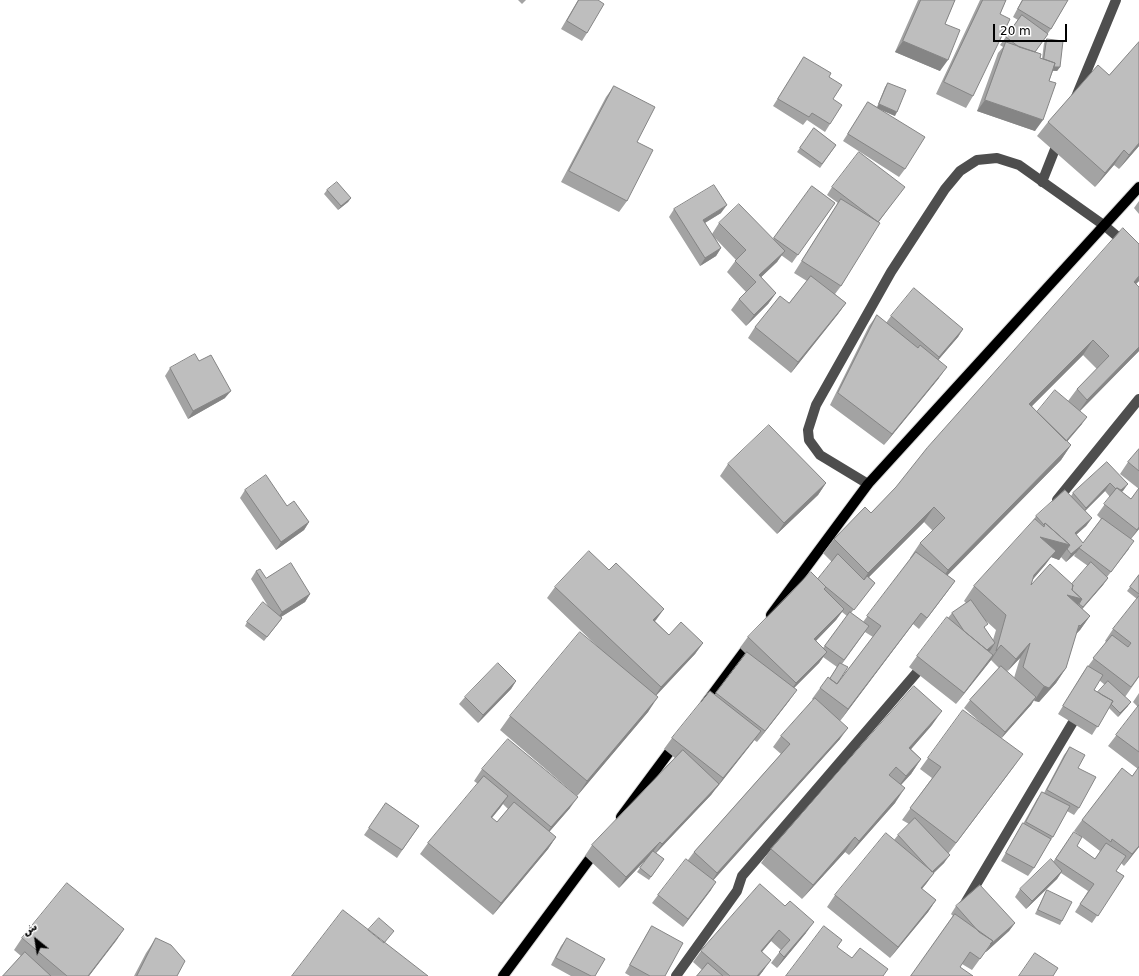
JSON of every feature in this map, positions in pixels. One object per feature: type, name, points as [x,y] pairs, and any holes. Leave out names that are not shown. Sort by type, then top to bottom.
[{"type":"main road","points":[[697,714],[868,484],[1139,187]]},
{"type":"main road","points":[[617,823],[683,733]]},
{"type":"main road","points":[[503,976],[602,842]]},
{"type":"street","points":[[1071,108],[1116,0]]},
{"type":"street","points":[[1042,182],[1062,130]]},
{"type":"street","points":[[868,484],[820,455],[809,440],[808,430],[816,405],[891,272],[945,189],[960,171],[977,160],[997,158],[1018,165],[1105,226],[1139,255]]},
{"type":"street","points":[[1050,510],[1139,399]]},
{"type":"street","points":[[676,976],[737,891],[742,876],[930,656]]},
{"type":"street","points":[[958,916],[1086,700]]},
{"type":"building","points":[[579,0],[598,0],[604,4],[587,33],[567,21]]},
{"type":"building","points":[[921,0],[955,0],[945,24],[960,30],[948,60],[903,41]]},
{"type":"building","points":[[983,0],[1006,0],[1000,14],[1010,19],[973,96],[944,82]]},
{"type":"building","points":[[1023,0],[1068,0],[1051,29],[1018,9]]},
{"type":"building","points":[[1022,15],[1048,34],[1035,52],[1019,47],[1006,37]]},
{"type":"building","points":[[1047,39],[1063,41],[1060,67],[1054,67],[1055,63],[1044,59]]},
{"type":"building","points":[[1006,42],[1041,54],[1040,58],[1055,63],[1049,81],[1056,83],[1043,120],[985,100]]},
{"type":"building","points":[[1139,42],[1139,143],[1129,155],[1124,150],[1105,173],[1048,122],[1098,65],[1109,75]]},
{"type":"building","points":[[804,57],[831,73],[829,77],[842,85],[833,99],[842,105],[830,124],[812,113],[809,117],[778,99]]},
{"type":"building","points":[[888,83],[906,90],[897,112],[879,104]]},
{"type":"building","points":[[614,86],[655,107],[637,142],[653,150],[627,201],[569,171]]},
{"type":"building","points":[[868,102],[925,137],[905,169],[848,134]]},
{"type":"building","points":[[814,128],[836,145],[822,164],[800,148]]},
{"type":"building","points":[[859,152],[905,187],[878,222],[832,187]]},
{"type":"building","points":[[337,182],[351,198],[341,206],[327,190]]},
{"type":"building","points":[[714,185],[727,205],[703,220],[721,248],[705,258],[674,209]]},
{"type":"building","points":[[812,186],[835,203],[798,255],[774,238]]},
{"type":"building","points":[[841,199],[880,223],[841,286],[802,261]]},
{"type":"building","points":[[739,204],[785,251],[759,275],[776,293],[754,315],[739,299],[756,282],[735,261],[746,250],[719,223]]},
{"type":"building","points":[[1123,228],[1139,244],[1139,276],[1134,282],[1139,287],[1139,347],[1087,400],[1077,389],[1109,356],[1093,340],[1029,404],[1071,445],[948,570],[920,543],[945,518],[934,507],[868,573],[834,539],[865,507],[871,513],[896,487],[927,448]]},
{"type":"building","points":[[811,276],[846,303],[798,362],[755,327],[780,296],[789,303]]},
{"type":"building","points":[[914,288],[963,329],[939,357],[891,316]]},
{"type":"building","points":[[877,315],[918,348],[920,345],[947,367],[892,434],[838,393]]},
{"type":"building","points":[[195,354],[199,361],[211,355],[231,391],[193,411],[170,368]]},
{"type":"building","points":[[1055,390],[1087,417],[1066,441],[1037,412]]},
{"type":"building","points":[[769,425],[826,483],[784,523],[728,464]]},
{"type":"building","points":[[1139,449],[1139,471],[1128,462]]},
{"type":"building","points":[[1107,462],[1128,484],[1121,490],[1116,489],[1110,483],[1086,508],[1073,493]]},
{"type":"building","points":[[266,475],[287,506],[294,501],[309,522],[281,542],[245,490]]},
{"type":"building","points":[[1117,488],[1131,499],[1139,488],[1139,527],[1137,530],[1104,504]]},
{"type":"building","points":[[1065,490],[1092,518],[1075,533],[1083,543],[1102,518],[1134,541],[1111,572],[1079,548],[1082,545],[1071,554],[1067,549],[1070,545],[1045,523],[1044,525],[1036,516]]},
{"type":"building","points":[[1035,519],[1044,527],[1045,523],[1070,545],[1040,537],[1056,551],[1034,575],[1031,585],[1050,564],[1073,585],[1072,590],[1082,599],[1067,595],[1090,616],[1080,626],[1079,625],[1066,668],[1049,688],[1044,686],[1023,667],[1030,643],[1016,659],[1001,645],[996,651],[1006,615],[974,586]]},
{"type":"building","points":[[589,551],[609,570],[616,563],[664,609],[653,620],[669,635],[681,622],[703,643],[661,687],[555,587]]},
{"type":"building","points":[[916,552],[955,581],[927,618],[921,613],[848,709],[820,688],[828,677],[837,684],[881,626],[867,616]]},
{"type":"building","points":[[838,554],[864,580],[867,576],[875,583],[854,610],[818,579]]},
{"type":"building","points":[[1091,562],[1108,578],[1083,607],[1079,604],[1082,599],[1072,590],[1072,584]]},
{"type":"building","points":[[291,563],[310,594],[282,612],[256,571],[260,569],[266,578]]},
{"type":"building","points":[[811,572],[826,587],[824,589],[844,609],[814,639],[827,652],[796,683],[748,637]]},
{"type":"building","points":[[1139,575],[1139,594],[1130,587]]},
{"type":"building","points":[[1139,596],[1139,676],[1131,687],[1093,658],[1112,635],[1128,647],[1131,643],[1113,629]]},
{"type":"building","points":[[971,600],[988,624],[984,627],[995,643],[987,650],[964,631],[952,613]]},
{"type":"building","points":[[263,602],[282,618],[267,637],[247,622]]},
{"type":"building","points":[[850,612],[869,626],[844,660],[825,646]]},
{"type":"building","points":[[947,617],[993,655],[964,693],[917,656]]},
{"type":"building","points":[[580,632],[658,697],[587,781],[510,716]]},
{"type":"building","points":[[747,652],[797,690],[765,731],[716,693]]},
{"type":"building","points":[[498,663],[516,681],[483,715],[465,697]]},
{"type":"building","points":[[840,663],[848,667],[837,684],[830,679]]},
{"type":"building","points":[[1001,666],[1036,697],[1005,732],[970,700]]},
{"type":"building","points":[[1088,666],[1103,675],[1094,690],[1113,701],[1098,727],[1063,706]]},
{"type":"building","points":[[1108,681],[1131,702],[1120,713],[1111,704],[1113,701],[1098,692]]},
{"type":"building","points":[[914,686],[942,711],[909,748],[921,759],[906,776],[896,767],[889,775],[905,788],[859,841],[855,837],[813,885],[771,849]]},
{"type":"building","points":[[710,691],[761,731],[723,778],[672,738]]},
{"type":"building","points":[[815,698],[848,728],[717,873],[694,852],[790,744],[781,736]]},
{"type":"building","points":[[1139,705],[1139,752],[1116,735]]},
{"type":"building","points":[[963,710],[1023,754],[956,843],[910,808],[941,767],[928,758]]},
{"type":"building","points":[[508,739],[578,797],[551,827],[482,769]]},
{"type":"building","points":[[1070,747],[1085,755],[1078,768],[1096,777],[1079,808],[1047,790]]},
{"type":"building","points":[[683,750],[719,784],[662,844],[660,842],[626,877],[592,845]]},
{"type":"building","points":[[1139,767],[1139,846],[1132,854],[1112,839],[1111,842],[1082,820],[1122,768],[1132,776]]},
{"type":"building","points":[[484,776],[508,796],[491,817],[497,822],[514,802],[556,837],[501,903],[428,843]]},
{"type":"building","points":[[1042,792],[1070,806],[1053,837],[1026,822]]},
{"type":"building","points":[[386,803],[419,826],[402,850],[369,828]]},
{"type":"building","points":[[915,818],[950,855],[932,872],[898,835]]},
{"type":"building","points":[[1023,823],[1051,839],[1034,868],[1006,853]]},
{"type":"building","points":[[1074,832],[1082,837],[1077,846],[1095,859],[1106,843],[1126,856],[1116,871],[1124,876],[1098,916],[1080,904],[1094,884],[1056,859]]},
{"type":"building","points":[[886,833],[934,873],[921,888],[936,900],[898,947],[835,895]]},
{"type":"building","points":[[653,851],[664,859],[651,877],[640,868]]},
{"type":"building","points":[[686,859],[716,882],[688,919],[658,895]]},
{"type":"building","points":[[1051,859],[1062,871],[1032,901],[1020,889]]},
{"type":"building","points":[[67,883],[124,929],[88,976],[67,976],[22,938]]},
{"type":"building","points":[[760,884],[785,906],[790,901],[814,922],[784,957],[779,952],[790,940],[779,930],[761,951],[771,960],[757,976],[730,976],[701,951]]},
{"type":"building","points":[[980,885],[1015,923],[991,944],[993,941],[979,932],[956,906]]},
{"type":"building","points":[[1047,890],[1072,902],[1062,921],[1038,910]]},
{"type":"building","points":[[343,910],[428,976],[292,976]]},
{"type":"building","points":[[955,914],[993,941],[980,959],[970,952],[960,967],[973,976],[911,976]]},
{"type":"building","points":[[379,918],[394,931],[384,943],[368,930]]},
{"type":"building","points":[[652,926],[683,943],[665,976],[650,976],[630,965]]},
{"type":"building","points":[[824,926],[842,940],[837,947],[852,958],[860,948],[888,969],[883,976],[786,976]]},
{"type":"building","points":[[156,938],[171,945],[185,961],[177,976],[137,976]]},
{"type":"building","points":[[567,938],[605,959],[595,976],[591,976],[556,958]]},
{"type":"building","points":[[25,952],[51,976],[3,976]]},
{"type":"building","points":[[1035,953],[1058,968],[1053,976],[1019,976]]},
{"type":"building","points":[[708,963],[723,976],[697,976]]}]
